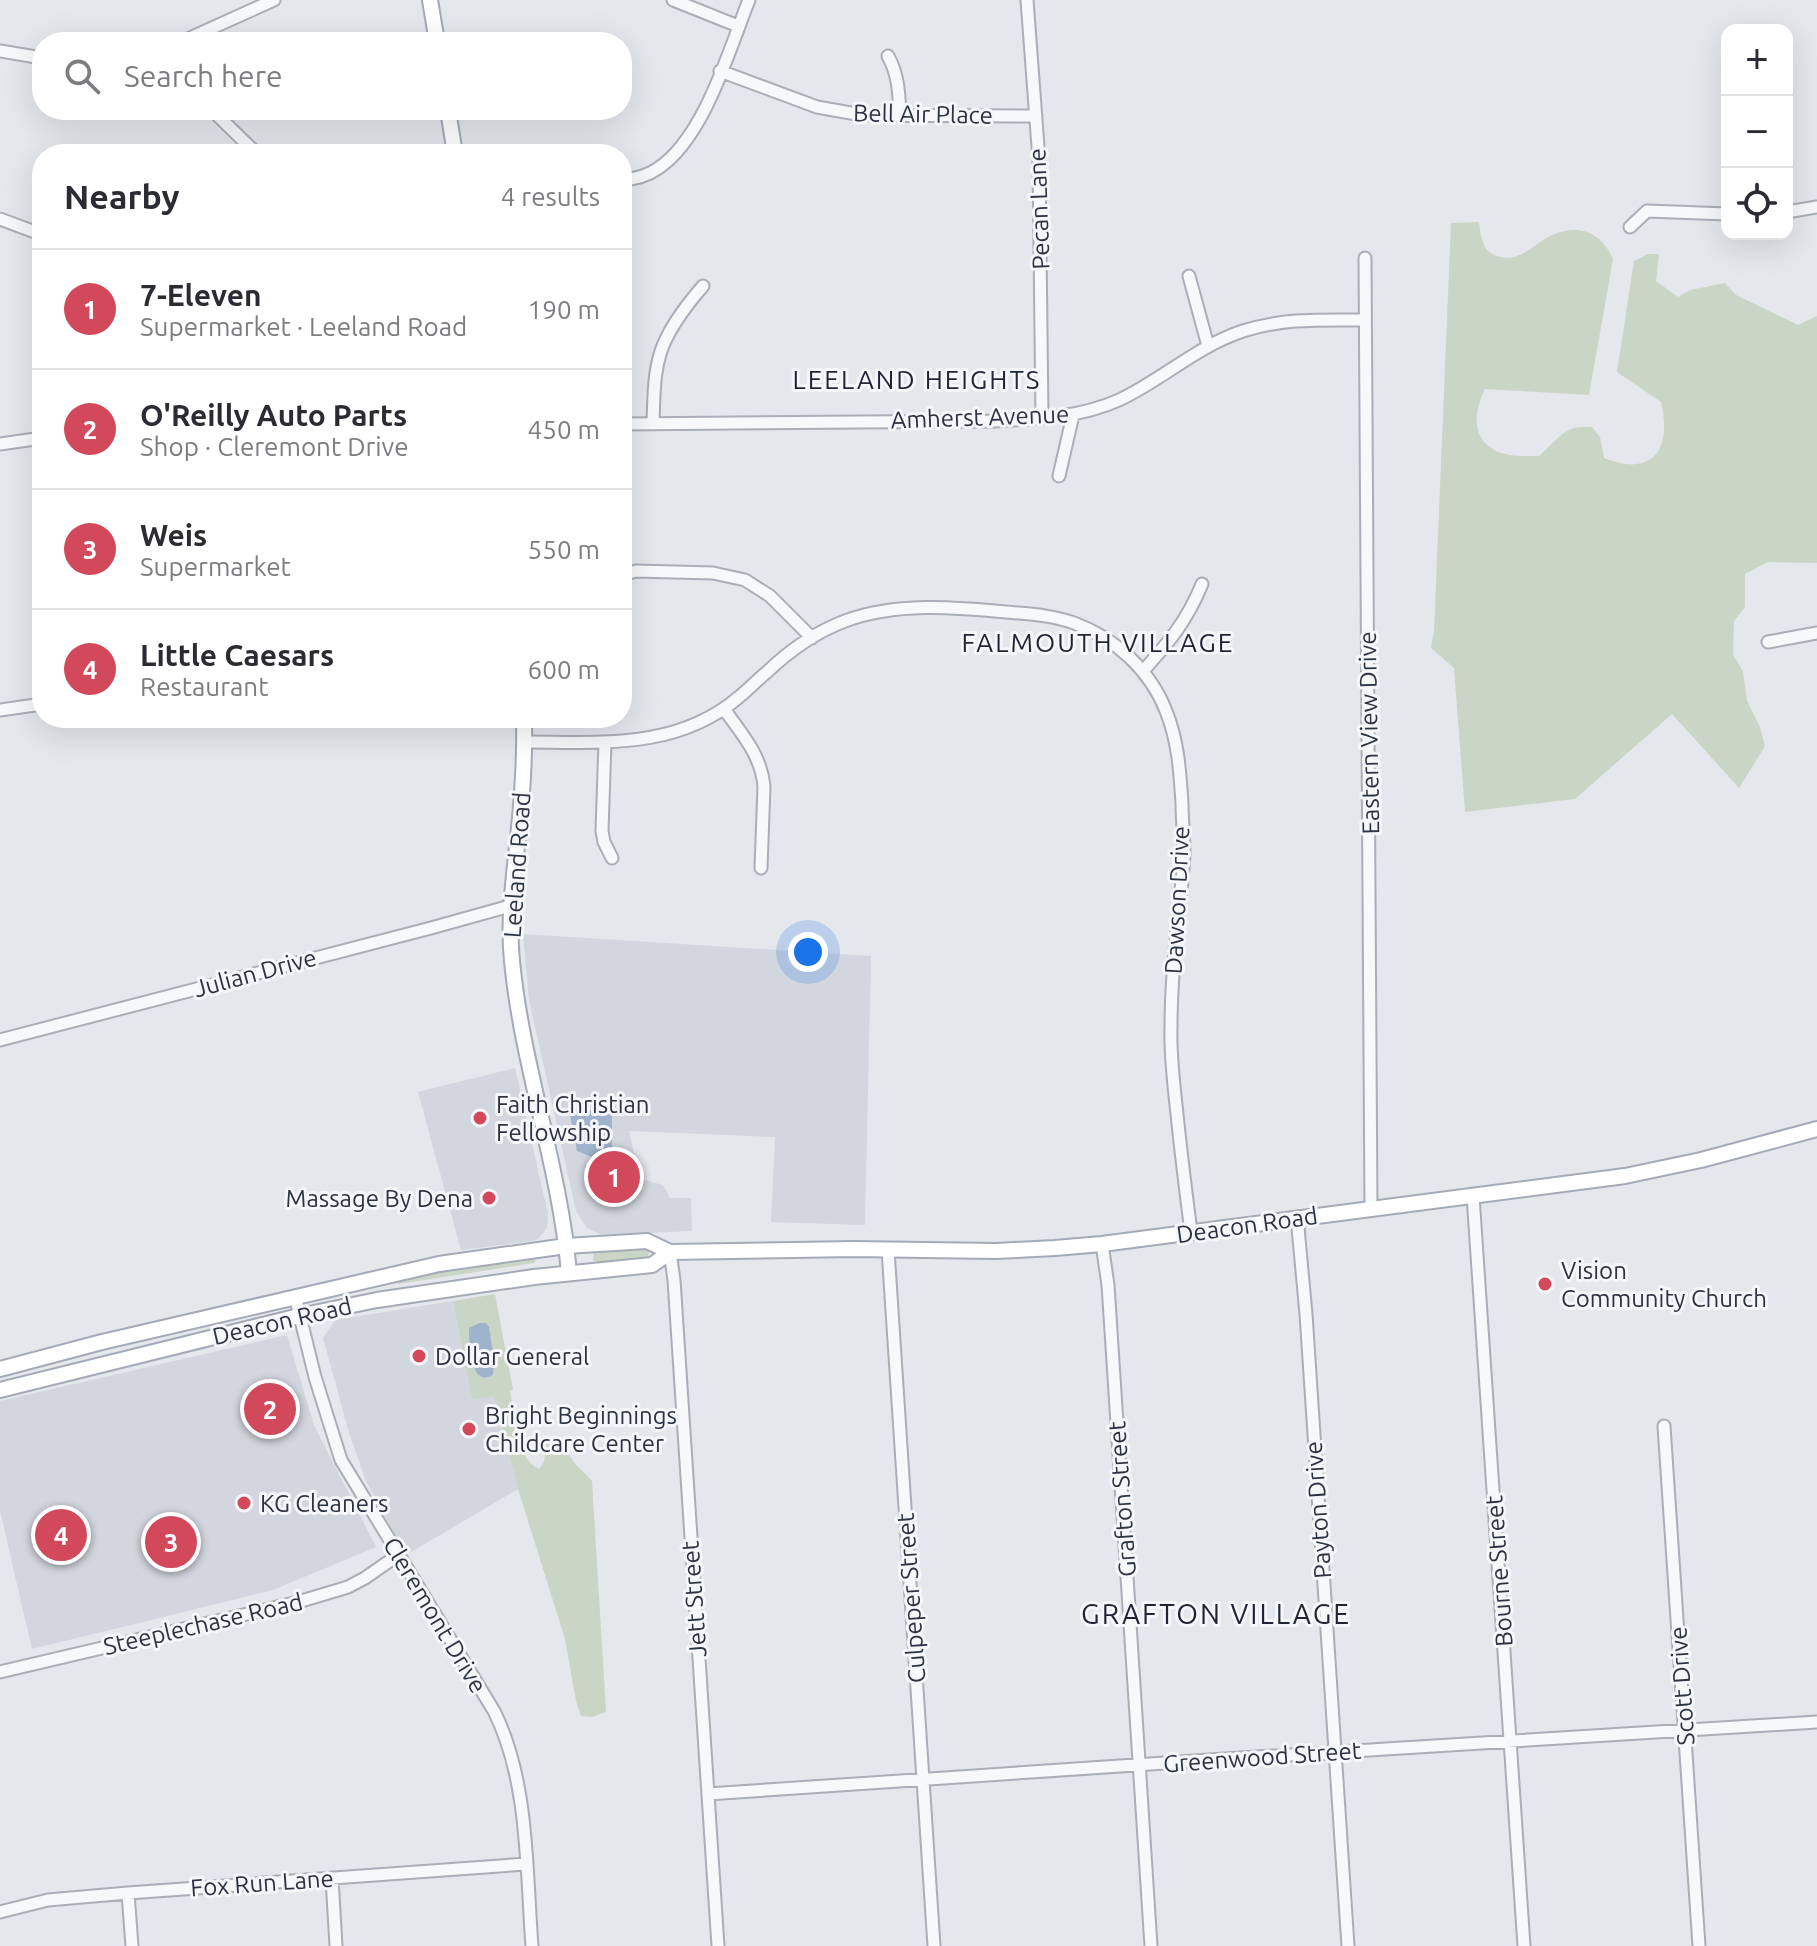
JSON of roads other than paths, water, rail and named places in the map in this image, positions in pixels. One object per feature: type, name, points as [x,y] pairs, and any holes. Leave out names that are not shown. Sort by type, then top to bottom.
[{"type":"main road","points":[[430,0],[435,32]]},
{"type":"main road","points":[[450,120],[453,144]]},
{"type":"main road","name":"Leeland Road","points":[[524,728],[521,811],[510,906],[511,958],[566,1246]]},
{"type":"main road","name":"Deacon Road","points":[[0,1369],[102,1342],[439,1264],[566,1246],[647,1241],[670,1252],[996,1251],[1102,1244],[1569,1184],[1672,1167],[1817,1129]]},
{"type":"main road","points":[[566,1246],[569,1273]]},
{"type":"main road","name":"Deacon Road","points":[[0,1390],[299,1316],[377,1300],[569,1273],[652,1265],[670,1252]]},
{"type":"street","points":[[203,32],[274,0]]},
{"type":"street","points":[[673,0],[738,26]]},
{"type":"street","points":[[632,178],[658,168],[679,149],[697,124],[749,0]]},
{"type":"street","name":"Pecan Lane","points":[[1027,0],[1036,116],[1041,247],[1042,418]]},
{"type":"street","points":[[0,51],[32,56]]},
{"type":"street","points":[[888,56],[899,83],[900,116]]},
{"type":"street","name":"Bell Air Place","points":[[720,71],[817,107],[862,115],[1036,116]]},
{"type":"street","points":[[222,120],[247,144]]},
{"type":"street","points":[[1793,211],[1817,207]]},
{"type":"street","points":[[1630,227],[1647,211],[1721,214]]},
{"type":"street","points":[[0,219],[32,231]]},
{"type":"street","name":"Eastern View Drive","points":[[1365,258],[1371,1208]]},
{"type":"street","points":[[1189,276],[1208,346]]},
{"type":"street","points":[[653,424],[658,363],[666,338],[703,286]]},
{"type":"street","name":"Amherst Avenue","points":[[632,424],[992,421],[1073,415],[1121,399],[1208,346],[1239,333],[1281,322],[1365,320]]},
{"type":"street","points":[[1059,476],[1073,415]]},
{"type":"street","points":[[0,444],[32,439]]},
{"type":"street","points":[[632,572],[713,573],[745,580],[770,596],[812,638]]},
{"type":"street","points":[[1143,671],[1184,622],[1202,584]]},
{"type":"street","name":"Dawson Drive","points":[[525,742],[637,741],[660,737],[703,721],[724,709],[791,651],[812,638],[848,620],[889,611],[959,607],[1044,615],[1074,623],[1110,641],[1143,671],[1159,694],[1175,742],[1181,781],[1184,853],[1172,977],[1171,1032],[1172,1070],[1191,1232]]},
{"type":"street","points":[[1768,642],[1817,633]]},
{"type":"street","points":[[0,710],[32,705]]},
{"type":"street","points":[[724,709],[754,751],[763,773],[761,868]]},
{"type":"street","points":[[605,742],[602,831],[612,858]]},
{"type":"street","name":"Julian Drive","points":[[0,1040],[510,906]]},
{"type":"street","name":"Bourne Street","points":[[1473,1196],[1524,1946]]},
{"type":"street","name":"Payton Drive","points":[[1297,1217],[1348,1946]]},
{"type":"street","name":"Grafton Street","points":[[1102,1244],[1108,1285],[1151,1946]]},
{"type":"street","name":"Culpeper Street","points":[[888,1250],[934,1946]]},
{"type":"street","name":"Jett Street","points":[[670,1252],[718,1946]]},
{"type":"street","name":"Cleremont Drive","points":[[295,1296],[315,1377],[341,1460],[503,1730],[517,1776],[532,1946]]},
{"type":"street","name":"Scott Drive","points":[[1664,1426],[1699,1946]]},
{"type":"street","name":"Steeplechase Road","points":[[0,1672],[334,1592],[365,1578],[398,1555]]},
{"type":"street","name":"Greenwood Street","points":[[708,1794],[1817,1722]]},
{"type":"street","name":"Fox Run Lane","points":[[0,1912],[48,1900],[526,1864]]},
{"type":"street","points":[[332,1878],[336,1946]]},
{"type":"street","points":[[128,1893],[132,1946]]},
{"type":"water","points":[[577,1110],[612,1111],[612,1147],[607,1155],[592,1157],[577,1151],[570,1115]]},
{"type":"water","points":[[486,1323],[489,1327],[494,1360],[493,1375],[486,1377],[477,1372],[471,1354],[469,1328]]},
{"type":"place","name":"Faith Christian Fellowship","points":[[480,1118]]},
{"type":"place","name":"7-Eleven","points":[[614,1177]]},
{"type":"place","name":"Massage By Dena","points":[[489,1198]]},
{"type":"place","name":"Vision Community Church","points":[[1545,1284]]},
{"type":"place","name":"Dollar General","points":[[419,1356]]},
{"type":"place","name":"O'Reilly Auto Parts","points":[[270,1409]]},
{"type":"place","name":"Bright Beginnings Childcare Center","points":[[469,1429]]},
{"type":"place","name":"KG Cleaners","points":[[244,1503]]},
{"type":"place","name":"Little Caesars","points":[[61,1535]]},
{"type":"place","name":"Weis","points":[[171,1542]]},
{"type":"district","name":"LEELAND HEIGHTS","points":[[917,379]]},
{"type":"district","name":"FALMOUTH VILLAGE","points":[[1098,642]]},
{"type":"district","name":"GRAFTON VILLAGE","points":[[1216,1613]]}]
